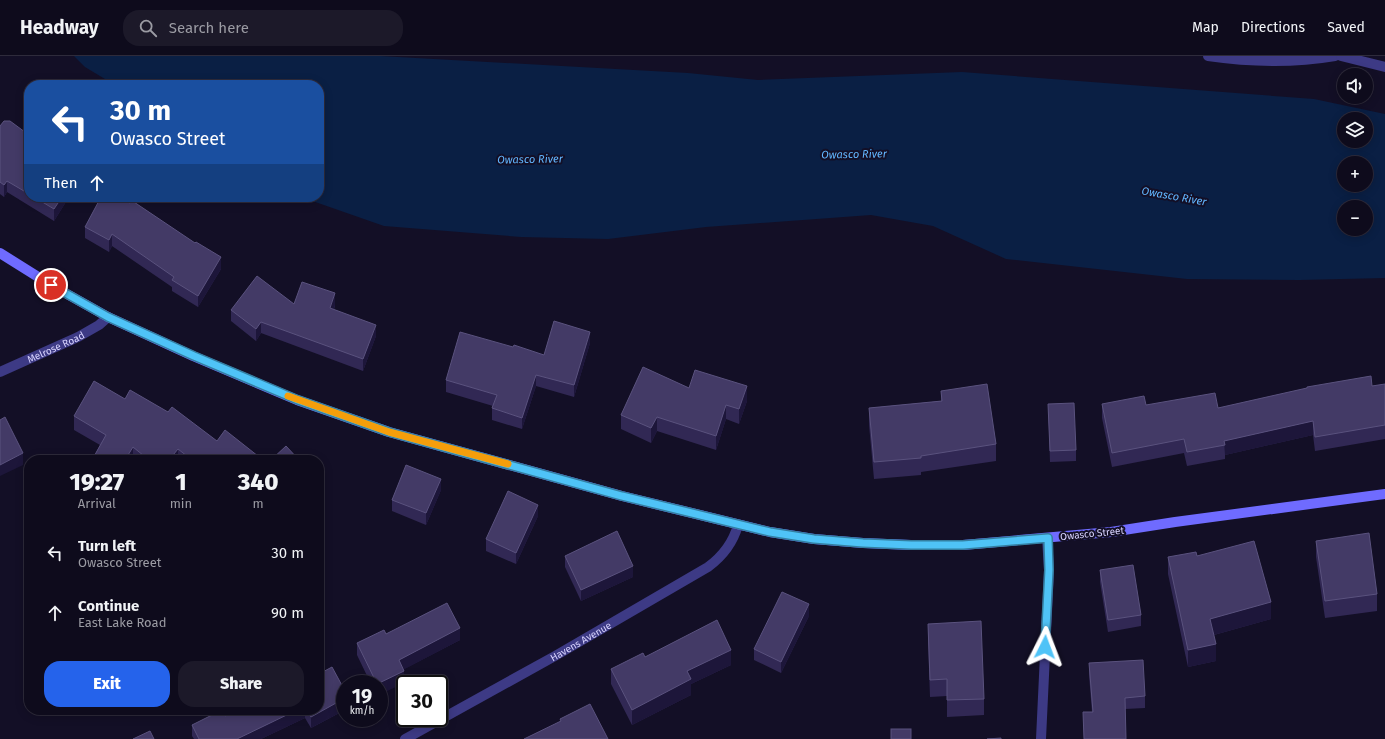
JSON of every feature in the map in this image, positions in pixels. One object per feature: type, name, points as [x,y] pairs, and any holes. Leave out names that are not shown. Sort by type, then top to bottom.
[{"type":"main road","name":"Owasco Street","points":[[0,253],[51,285],[108,317],[194,356],[298,400],[389,432],[622,496],[770,532],[814,539],[863,543],[963,545],[1111,532],[1385,494]]},
{"type":"street","points":[[1208,56],[1242,60],[1315,59],[1335,56]]},
{"type":"street","points":[[1341,56],[1385,67]]},
{"type":"street","name":"Melrose Road","points":[[0,372],[78,337],[99,325],[108,317]]},
{"type":"street","name":"Havens Avenue","points":[[405,739],[554,656],[708,567],[726,552],[735,535],[738,525]]},
{"type":"street","points":[[1041,739],[1049,570],[1048,538]]},
{"type":"water","name":"Owasco River","points":[[74,56],[380,56],[688,73],[758,80],[962,72],[1314,99],[1385,114],[1385,278],[1299,280],[1187,279],[1006,259],[933,226],[871,215],[706,227],[608,239],[521,237],[384,226],[315,202],[324,202],[324,80],[107,80],[85,67]]},
{"type":"building","points":[[4,121],[10,121],[24,131],[24,191],[7,181],[4,185],[0,182],[0,126]]},
{"type":"building","points":[[42,202],[59,202],[54,209]]},
{"type":"building","points":[[98,202],[134,202],[195,243],[196,242],[221,257],[198,296],[172,280],[174,277],[112,234],[109,240],[85,227]]},
{"type":"building","points":[[257,276],[294,304],[302,282],[335,293],[330,308],[376,325],[363,359],[261,322],[256,329],[231,310]]},
{"type":"building","points":[[554,321],[590,332],[574,385],[536,375],[522,418],[492,408],[497,395],[446,380],[460,332],[513,347],[514,345],[544,355]]},
{"type":"building","points":[[643,367],[689,388],[695,370],[747,386],[739,409],[726,405],[716,436],[657,417],[651,428],[621,415]]},
{"type":"building","points":[[1371,376],[1372,386],[1385,384],[1385,425],[1315,437],[1313,421],[1224,441],[1225,445],[1187,452],[1184,439],[1112,453],[1102,404],[1144,396],[1146,405],[1215,393],[1218,408],[1307,387]]},
{"type":"building","points":[[94,381],[125,399],[130,390],[168,412],[172,407],[217,441],[225,430],[257,455],[186,455],[178,449],[173,455],[143,455],[133,447],[128,455],[95,455],[106,435],[74,416]]},
{"type":"building","points":[[987,384],[996,444],[921,456],[921,458],[874,462],[869,408],[942,401],[941,391]]},
{"type":"building","points":[[1074,403],[1076,450],[1050,451],[1048,404]]},
{"type":"building","points":[[5,417],[23,453],[0,465],[0,420]]},
{"type":"building","points":[[286,446],[294,455],[276,455]]},
{"type":"building","points":[[406,465],[441,479],[426,513],[392,500]]},
{"type":"building","points":[[508,491],[538,505],[516,553],[486,539]]},
{"type":"building","points":[[617,531],[633,566],[581,590],[565,556]]},
{"type":"building","points":[[1369,533],[1377,594],[1325,601],[1316,541]]},
{"type":"building","points":[[1254,541],[1271,602],[1210,619],[1216,644],[1188,650],[1168,557],[1196,552],[1197,556]]},
{"type":"building","points":[[1133,565],[1141,615],[1108,620],[1100,570]]},
{"type":"building","points":[[782,592],[809,604],[781,662],[754,649]]},
{"type":"building","points":[[447,603],[460,628],[399,660],[404,671],[388,679],[388,675],[373,675],[357,643],[384,630],[386,634]]},
{"type":"building","points":[[717,620],[731,650],[687,671],[691,679],[632,710],[611,669],[643,653],[645,657]]},
{"type":"building","points":[[981,621],[984,699],[947,700],[947,679],[930,680],[928,624]]},
{"type":"building","points":[[1143,660],[1145,696],[1125,698],[1126,739],[1084,739],[1083,712],[1093,712],[1089,663]]},
{"type":"building","points":[[332,667],[336,675],[336,703],[324,710],[324,671]]},
{"type":"building","points":[[590,704],[608,739],[524,739],[561,721],[560,719]]},
{"type":"building","points":[[212,715],[287,715],[237,739],[199,739],[192,725]]},
{"type":"building","points":[[891,729],[911,729],[911,739],[891,739]]},
{"type":"building","points":[[150,731],[154,739],[133,739]]},
{"type":"slow traffic","points":[[288,396],[389,432],[508,464]]},
{"type":"route","points":[[51,285],[108,317],[194,356],[298,400],[389,432],[622,496],[738,525],[814,539],[911,545],[963,545],[1048,538],[1049,570],[1045,647]]}]
